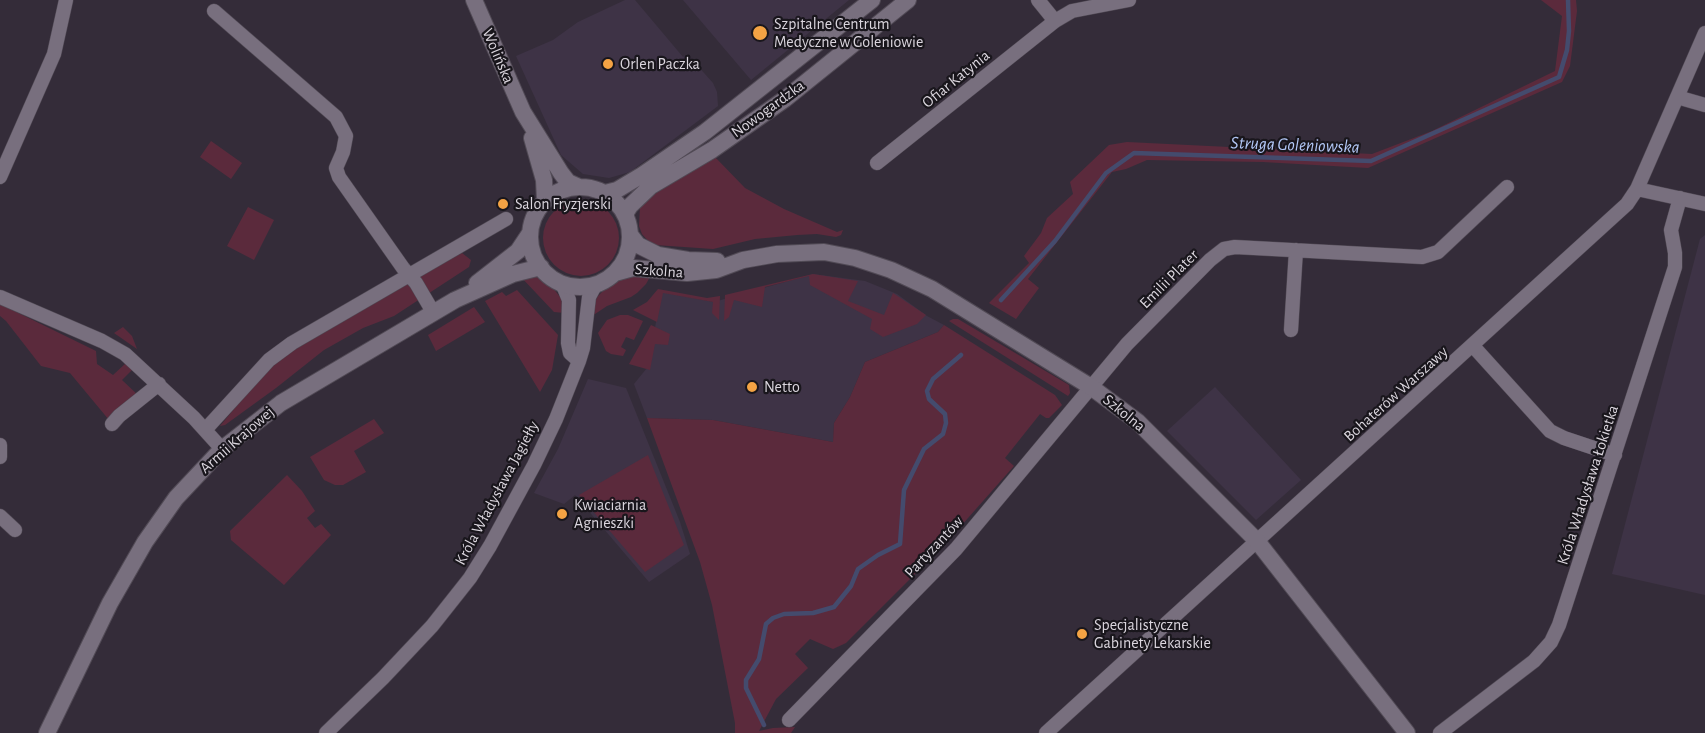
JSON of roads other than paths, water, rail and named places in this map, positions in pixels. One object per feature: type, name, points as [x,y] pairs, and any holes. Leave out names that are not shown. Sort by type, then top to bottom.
[{"type":"street","points":[[0,177],[54,54],[66,0]]},
{"type":"street","name":"Wolińska","points":[[474,0],[523,112],[544,180],[546,201]]},
{"type":"street","name":"Nowogardzka","points":[[605,193],[617,190],[642,175],[705,132],[872,0]]},
{"type":"street","name":"Nowogardzka","points":[[625,214],[651,186],[712,150],[785,99],[908,0]]},
{"type":"street","points":[[1038,0],[1055,21]]},
{"type":"street","name":"Ofiar Katynia","points":[[878,163],[1055,21],[1072,11],[1129,0]]},
{"type":"street","points":[[214,11],[336,117],[346,136],[343,152],[336,168],[339,177],[434,312]]},
{"type":"street","name":"Bohaterów Warszawy","points":[[1046,733],[1627,204],[1637,189],[1705,33]]},
{"type":"street","points":[[1677,97],[1705,105]]},
{"type":"street","name":"Wolińska","points":[[523,112],[561,173],[568,182],[579,187]]},
{"type":"street","points":[[455,300],[519,251],[530,233],[533,221],[546,201],[566,189],[592,188],[605,193],[617,202],[625,214],[631,236],[624,262],[615,273],[596,285],[573,286],[550,277],[541,267],[535,257],[530,233]]},
{"type":"street","name":"Emilii Plater","points":[[1091,387],[1127,344],[1210,260],[1224,249],[1235,247],[1430,256],[1463,231],[1507,188]]},
{"type":"street","points":[[1637,189],[1705,204]]},
{"type":"street","name":"Króla Władysława Łokietka","points":[[1440,733],[1534,661],[1551,642],[1559,625],[1675,267],[1676,253],[1671,230],[1680,198]]},
{"type":"street","points":[[205,430],[269,360],[292,343],[506,219]]},
{"type":"street","name":"Szkolna","points":[[631,236],[638,245],[658,255],[688,260],[739,261]]},
{"type":"street","points":[[1291,330],[1296,250]]},
{"type":"street","name":"Szkolna","points":[[615,273],[633,268],[687,273],[716,270],[739,261],[777,254],[824,252],[855,258],[891,270],[932,289],[1091,387],[1138,422],[1257,541],[1407,733]]},
{"type":"street","name":"Armii Krajowej","points":[[47,733],[110,603],[144,542],[176,498],[222,449],[281,403],[455,300],[513,274],[541,267]]},
{"type":"street","points":[[562,283],[569,300],[568,343],[570,353],[579,361]]},
{"type":"street","name":"Króla Władysława Jagiełły","points":[[326,733],[411,649],[470,578],[534,465],[579,361],[583,348],[589,297],[596,285]]},
{"type":"street","points":[[0,297],[102,341],[125,354],[159,384],[222,449]]},
{"type":"street","points":[[1473,346],[1550,431],[1615,455]]},
{"type":"street","points":[[112,424],[159,384]]},
{"type":"street","name":"Partyzantów","points":[[789,720],[956,549],[1091,387]]},
{"type":"street","points":[[0,516],[15,530]]},
{"type":"waterway","name":"Struga Goleniowska","points":[[1001,300],[1055,241],[1106,173],[1134,153],[1371,161],[1559,77],[1567,50],[1568,0]]},
{"type":"waterway","name":"Struga Goleniowska","points":[[764,725],[746,688],[746,680],[759,659],[766,624],[773,618],[784,614],[813,613],[834,607],[851,586],[858,569],[878,555],[900,544],[904,490],[924,449],[943,434],[946,423],[945,414],[929,399],[927,391],[933,379],[961,355]]},
{"type":"place","name":"Szpitalne Centrum Medyczne w Goleniowie","points":[[760,33]]},
{"type":"place","name":"Orlen Paczka","points":[[608,64]]},
{"type":"place","name":"Salon Fryzjerski","points":[[503,204]]},
{"type":"place","name":"Netto","points":[[752,387]]},
{"type":"place","name":"Kwiaciarnia Agnieszki","points":[[562,514]]},
{"type":"place","name":"Specjalistyczne Gabinety Lekarskie","points":[[1082,634]]}]
